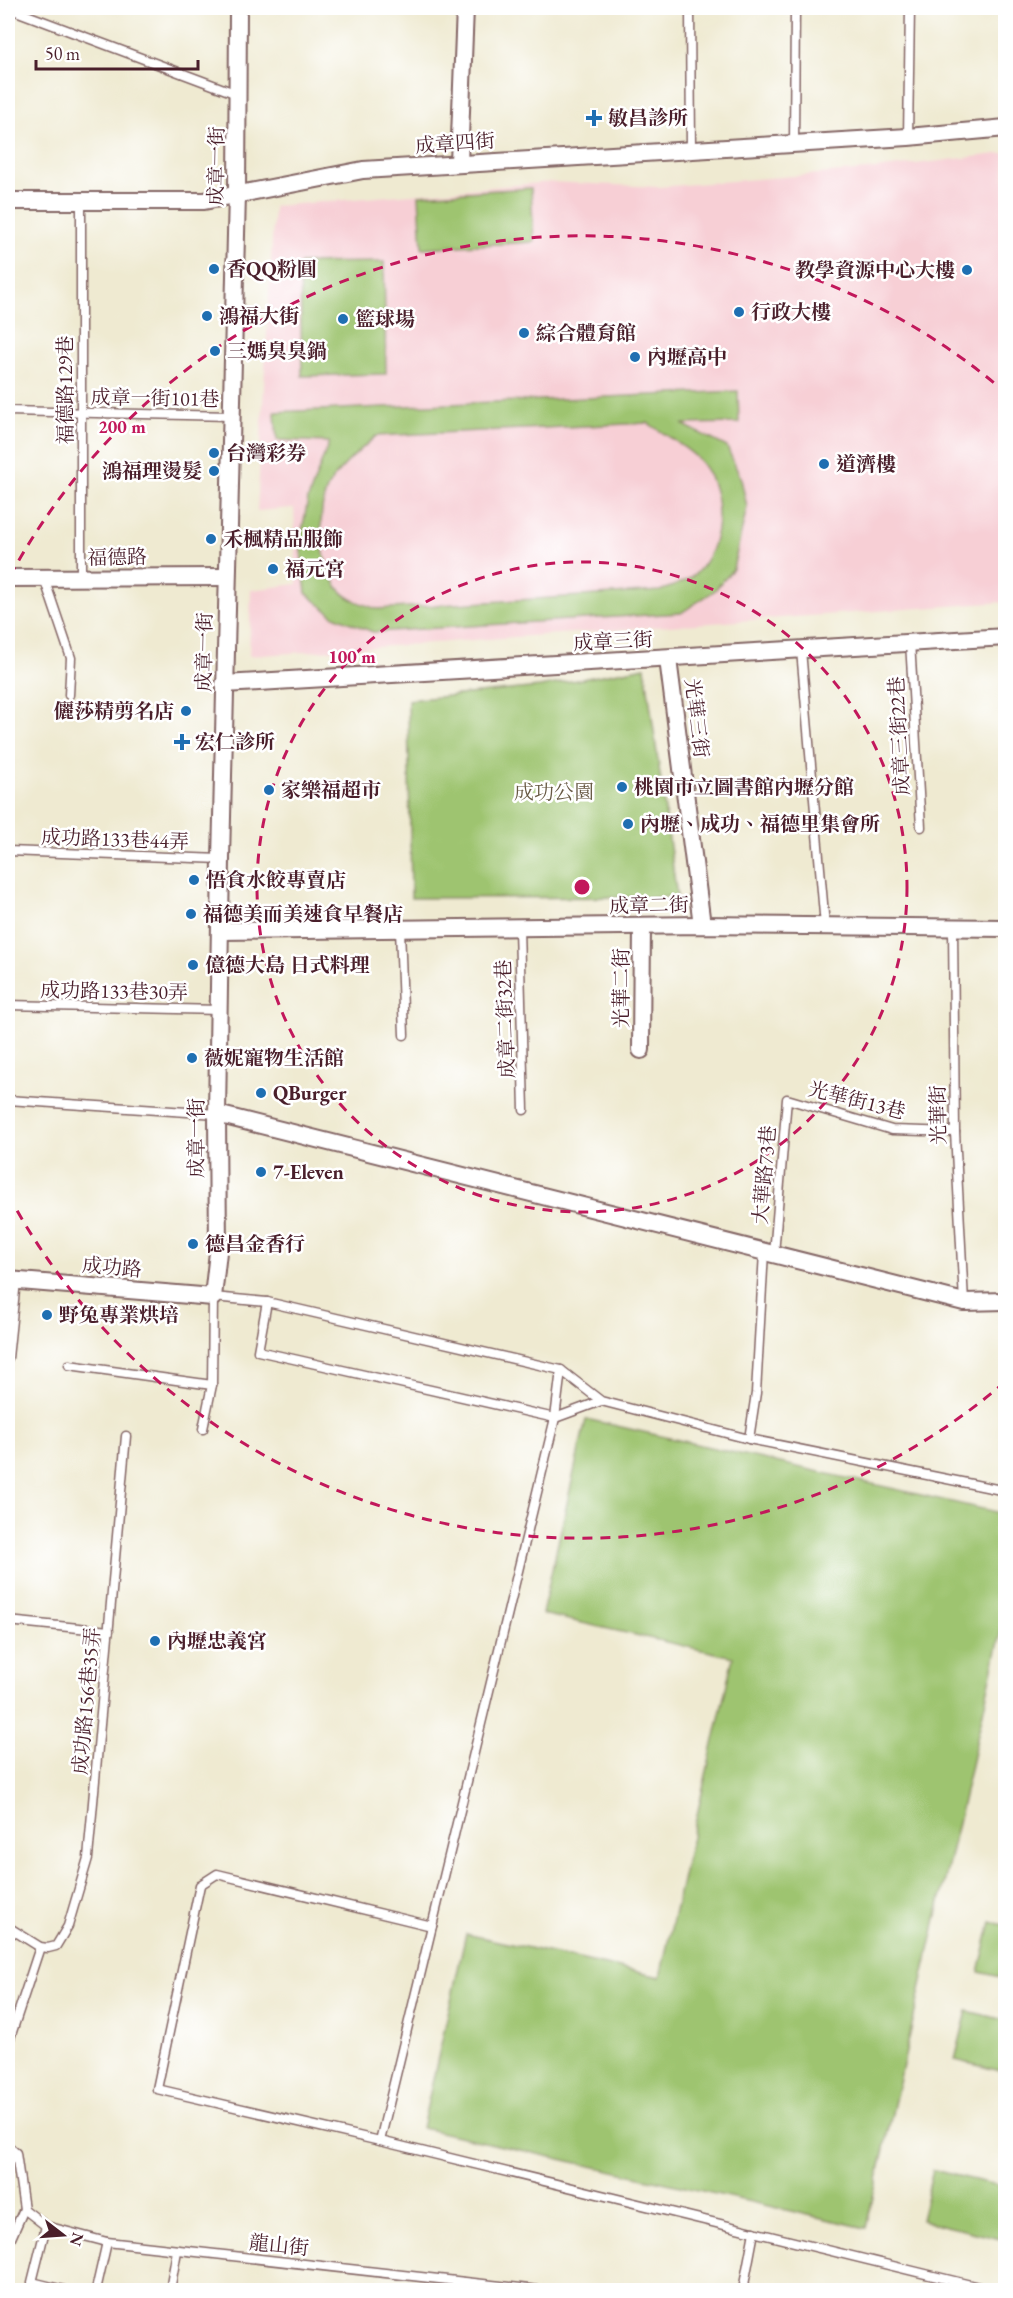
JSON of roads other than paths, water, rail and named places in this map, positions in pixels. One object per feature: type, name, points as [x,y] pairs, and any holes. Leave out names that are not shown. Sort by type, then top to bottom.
[{"type":"street","name":"成章一街","points":[[213,1297],[218,1252],[217,1114],[221,859],[237,193],[238,8]]},
{"type":"street","points":[[459,163],[465,8]]},
{"type":"street","name":"成章四街","points":[[8,201],[204,201],[363,170],[908,137],[1005,128]]},
{"type":"street","name":"福德路","points":[[8,578],[226,577]]},
{"type":"street","name":"成章三街","points":[[224,684],[1005,637]]},
{"type":"street","name":"光華三街","points":[[668,659],[702,925]]},
{"type":"street","name":"成章二街","points":[[221,931],[702,925],[1005,928]]},
{"type":"street","name":"光華二街","points":[[642,926],[642,1050]]},
{"type":"street","points":[[217,1114],[963,1302],[1005,1301]]},
{"type":"street","name":"成功路","points":[[12,1280],[213,1297]]},
{"type":"lane","points":[[8,8],[237,94]]},
{"type":"lane","points":[[690,8],[691,151]]},
{"type":"lane","points":[[794,144],[795,8]]},
{"type":"lane","points":[[908,137],[910,8]]},
{"type":"lane","name":"福德路129巷","points":[[81,201],[81,578]]},
{"type":"lane","name":"成章一街101巷","points":[[8,411],[230,416]]},
{"type":"lane","points":[[45,578],[71,658],[69,695]]},
{"type":"lane","name":"成章三街22巷","points":[[910,642],[921,827]]},
{"type":"lane","points":[[801,650],[825,926]]},
{"type":"lane","name":"成功路133巷44弄","points":[[8,851],[221,859]]},
{"type":"lane","name":"光華街","points":[[952,927],[955,1132],[963,1302]]},
{"type":"lane","name":"成章二街32巷","points":[[519,928],[524,1110]]},
{"type":"lane","points":[[400,929],[404,1035]]},
{"type":"lane","name":"成功路133巷30弄","points":[[8,1005],[219,1010]]},
{"type":"lane","name":"光華街13巷","points":[[787,1099],[892,1131],[955,1132]]},
{"type":"lane","name":"大華路73巷","points":[[749,1439],[756,1393],[787,1099]]},
{"type":"lane","points":[[8,1100],[217,1114]]},
{"type":"lane","points":[[8,1358],[12,1280]]},
{"type":"lane","points":[[203,1429],[212,1385],[213,1297],[267,1302],[561,1370],[601,1401],[749,1439],[1005,1491]]},
{"type":"lane","points":[[267,1302],[258,1351],[555,1418],[601,1401]]},
{"type":"lane","points":[[69,1365],[212,1385]]},
{"type":"lane","points":[[380,2141],[555,1418],[561,1370]]},
{"type":"lane","name":"成功路156巷35弄","points":[[40,1947],[56,1946],[68,1926],[88,1858],[126,1436]]},
{"type":"lane","points":[[8,1621],[109,1631]]},
{"type":"lane","points":[[432,1926],[217,1874],[200,1885],[157,2089],[991,2290]]},
{"type":"lane","points":[[8,1927],[40,1947],[10,2025],[8,2044]]},
{"type":"lane","points":[[8,2146],[16,2153],[24,2209],[8,2245]]},
{"type":"lane","name":"龍山街","points":[[24,2209],[46,2226],[107,2242],[538,2290]]},
{"type":"lane","points":[[46,2226],[32,2282],[64,2290]]},
{"type":"lane","points":[[743,2290],[754,2232]]},
{"type":"lane","points":[[96,2290],[107,2242]]},
{"type":"lane","points":[[170,2290],[177,2251]]},
{"type":"place","name":"敏昌診所","points":[[594,118]]},
{"type":"place","name":"香QQ粉圓","points":[[214,269]]},
{"type":"place","name":"教學資源中心大樓","points":[[967,270]]},
{"type":"place","name":"行政大樓","points":[[739,312]]},
{"type":"place","name":"鴻福大街","points":[[207,316]]},
{"type":"place","name":"籃球場","points":[[343,319]]},
{"type":"place","name":"綜合體育館","points":[[524,333]]},
{"type":"place","name":"三媽臭臭鍋","points":[[215,351]]},
{"type":"place","name":"內壢高中","points":[[635,357]]},
{"type":"place","name":"台灣彩券","points":[[214,453]]},
{"type":"place","name":"道濟樓","points":[[824,464]]},
{"type":"place","name":"鴻福理燙髮","points":[[214,471]]},
{"type":"place","name":"禾楓精品服飾","points":[[211,539]]},
{"type":"place","name":"福元宮","points":[[273,569]]},
{"type":"place","name":"儷莎精剪名店","points":[[186,711]]},
{"type":"place","name":"宏仁診所","points":[[182,742]]},
{"type":"place","name":"桃園市立圖書館內壢分館","points":[[622,787]]},
{"type":"place","name":"家樂福超市","points":[[269,790]]},
{"type":"place","name":"內壢、成功、福德里集會所","points":[[628,824]]},
{"type":"place","name":"悟食水餃專賣店","points":[[194,880]]},
{"type":"place","name":"福德美而美速食早餐店","points":[[191,914]]},
{"type":"place","name":"億德大島 日式料理","points":[[193,965]]},
{"type":"place","name":"薇妮寵物生活館","points":[[192,1058]]},
{"type":"place","name":"QBurger","points":[[261,1093]]},
{"type":"place","name":"7-Eleven","points":[[261,1172]]},
{"type":"place","name":"德昌金香行","points":[[193,1244]]},
{"type":"place","name":"野兔專業烘培","points":[[47,1315]]},
{"type":"place","name":"內壢忠義宮","points":[[155,1641]]},
{"type":"park label","name":"成功公園","points":[[554,792]]}]
